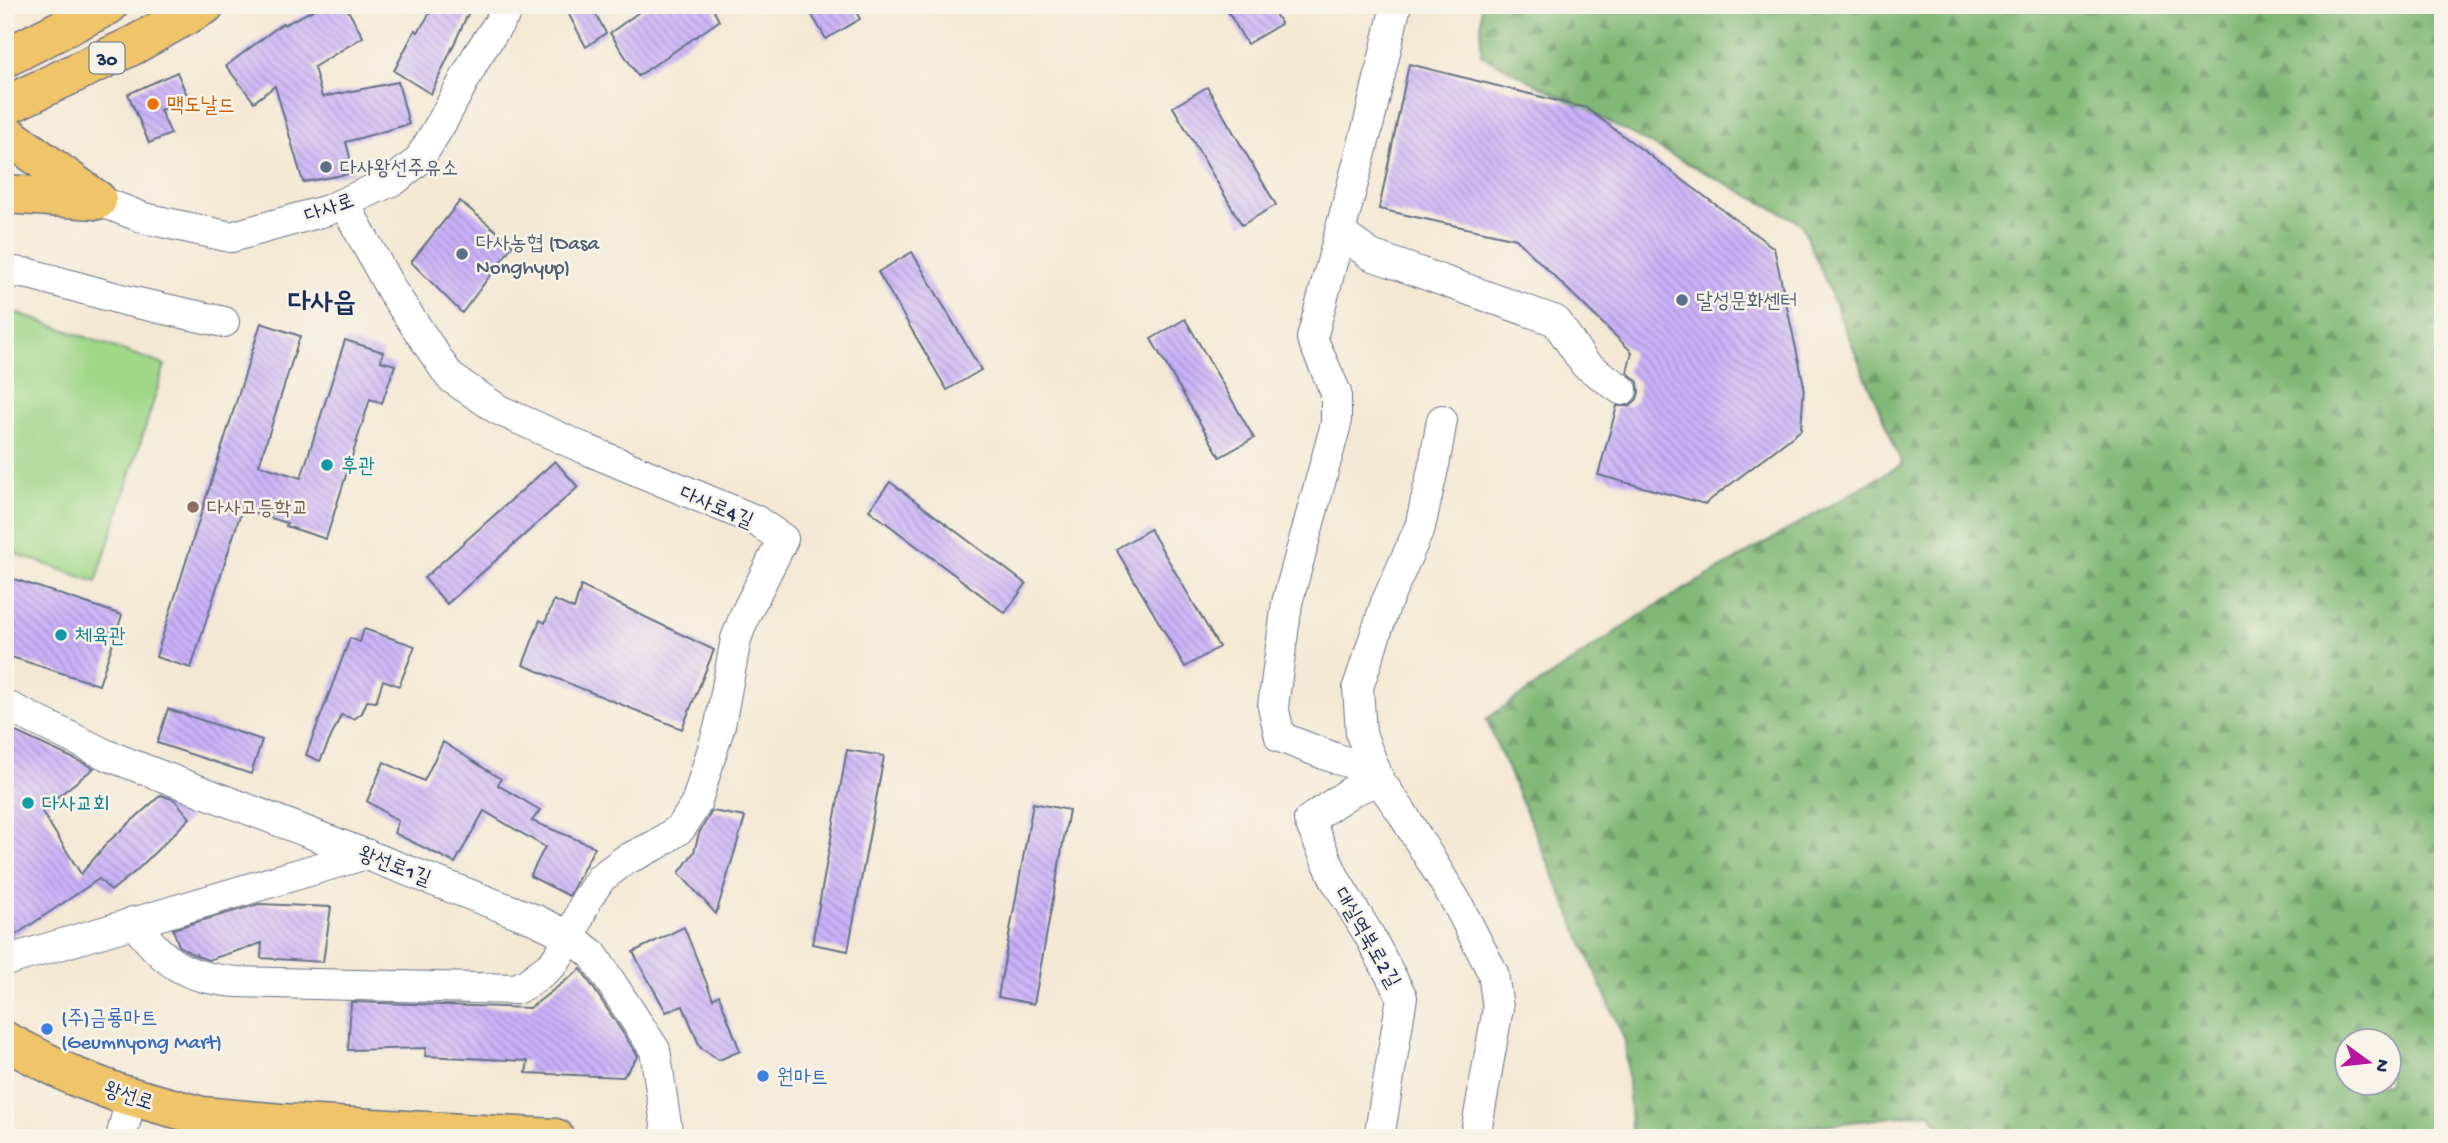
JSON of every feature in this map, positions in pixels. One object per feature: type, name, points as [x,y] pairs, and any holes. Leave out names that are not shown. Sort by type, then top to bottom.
[{"type":"main road","name":"30","points":[[5,58],[109,5]]},
{"type":"main road","name":"30","points":[[5,106],[132,46],[205,5]]},
{"type":"main road","points":[[5,133],[97,200]]},
{"type":"main road","points":[[5,194],[97,200]]},
{"type":"main road","name":"왕선로","points":[[5,1041],[73,1076],[131,1098],[202,1116],[555,1138]]},
{"type":"street","name":"다사로","points":[[97,200],[144,218],[231,237],[328,210],[396,179],[419,160],[477,57],[511,5]]},
{"type":"street","points":[[1377,775],[1280,737],[1273,706],[1287,603],[1336,424],[1336,393],[1312,338],[1396,5]]},
{"type":"street","name":"다사로4길","points":[[344,203],[392,291],[450,377],[499,410],[755,520],[783,540],[745,615],[736,639],[720,725],[695,804],[681,828],[656,845],[625,860],[601,878],[586,901],[571,937]]},
{"type":"street","points":[[1340,233],[1371,256],[1556,321],[1584,364],[1622,390]]},
{"type":"street","points":[[5,271],[30,274],[124,300],[225,322]]},
{"type":"street","points":[[1442,420],[1420,527],[1386,603],[1358,687],[1361,734],[1377,775],[1457,903],[1493,973],[1498,1008],[1475,1138]]},
{"type":"street","name":"왕선로1길","points":[[5,705],[107,755],[536,920],[571,937],[593,955],[655,1050],[668,1138]]},
{"type":"street","name":"대실역북로2길","points":[[1377,775],[1309,820],[1335,879],[1402,997],[1379,1138]]},
{"type":"street","points":[[5,961],[366,854]]},
{"type":"street","points":[[133,922],[157,952],[175,965],[207,979],[237,982],[516,989],[553,964],[571,937]]},
{"type":"street","points":[[121,1138],[131,1098]]},
{"type":"green space","points":[[1481,5],[2443,5],[2443,1138],[1947,1138],[1930,1113],[1710,1138],[1632,1138],[1625,1041],[1486,719],[1650,609],[1902,464],[1801,223],[1481,55]]},
{"type":"green space","points":[[5,309],[165,365],[96,582],[5,550]]},
{"type":"building","points":[[323,5],[345,5],[363,37],[314,67],[322,97],[398,82],[409,124],[346,142],[354,173],[303,182],[275,86],[254,102],[226,66],[283,23],[284,25]]},
{"type":"building","points":[[435,5],[472,5],[431,94],[394,71],[415,30],[418,32]]},
{"type":"building","points":[[564,5],[591,5],[606,33],[586,47]]},
{"type":"building","points":[[649,5],[711,5],[719,21],[638,76],[610,33]]},
{"type":"building","points":[[806,5],[852,5],[860,19],[826,39]]},
{"type":"building","points":[[1224,5],[1270,5],[1281,24],[1247,44]]},
{"type":"building","name":"달성문화센터","points":[[1409,64],[1586,108],[1774,248],[1804,385],[1801,430],[1705,504],[1598,475],[1617,406],[1630,406],[1637,399],[1639,392],[1638,382],[1627,372],[1632,352],[1516,239],[1379,209]]},
{"type":"building","name":"맥도날드","points":[[177,72],[188,98],[160,110],[171,134],[149,143],[128,94]]},
{"type":"building","points":[[1207,87],[1276,205],[1242,225],[1173,107]]},
{"type":"building","name":"다사농협 (Dasa Nonghyup)","points":[[460,201],[513,245],[462,313],[411,262]]},
{"type":"building","points":[[912,252],[981,370],[947,390],[878,272]]},
{"type":"building","points":[[1185,319],[1254,438],[1220,457],[1151,339]]},
{"type":"building","points":[[261,323],[300,336],[259,465],[301,478],[345,340],[383,352],[381,361],[395,365],[382,403],[370,399],[326,539],[242,509],[191,668],[156,657]]},
{"type":"building","points":[[555,461],[578,487],[447,604],[424,578]]},
{"type":"building","points":[[890,482],[1026,584],[1005,613],[869,510]]},
{"type":"building","points":[[1150,529],[1219,647],[1185,667],[1116,549]]},
{"type":"building","name":"체육관","points":[[5,576],[122,615],[99,685],[5,655]]},
{"type":"building","points":[[581,586],[714,650],[682,729],[523,665],[540,620],[545,623],[554,600],[574,609]]},
{"type":"building","points":[[364,629],[415,646],[399,686],[383,680],[376,702],[367,701],[362,713],[354,719],[341,715],[320,761],[306,755],[350,638],[360,642]]},
{"type":"building","points":[[168,709],[262,740],[251,774],[157,743]]},
{"type":"building","points":[[5,727],[94,768],[41,810],[81,874],[108,842],[161,795],[175,800],[190,818],[136,871],[111,891],[99,879],[5,942]]},
{"type":"building","points":[[443,742],[501,779],[498,785],[540,810],[532,821],[595,847],[569,896],[530,876],[545,847],[484,811],[455,863],[394,833],[398,821],[367,801],[384,762],[424,781]]},
{"type":"building","points":[[847,750],[884,756],[848,951],[812,944]]},
{"type":"building","points":[[1033,803],[1069,810],[1034,1004],[998,997]]},
{"type":"building","points":[[712,811],[745,817],[716,914],[679,873],[694,852],[699,833]]},
{"type":"building","points":[[259,904],[331,907],[323,962],[261,958],[262,943],[208,960],[179,946],[173,929]]},
{"type":"building","points":[[684,927],[713,999],[719,995],[740,1051],[719,1060],[700,1047],[683,1006],[666,1012],[633,952]]},
{"type":"building","points":[[581,969],[638,1056],[623,1077],[526,1073],[528,1061],[425,1056],[426,1048],[348,1050],[351,1002],[530,1008]]},
{"type":"place","name":"맥도날드","points":[[153,104]]},
{"type":"place","name":"다사왕선주유소","points":[[326,167]]},
{"type":"place","name":"다사농협 (Dasa Nonghyup)","points":[[462,254]]},
{"type":"place","name":"달성문화센터","points":[[1682,300]]},
{"type":"place","name":"후관","points":[[327,465]]},
{"type":"place","name":"다사고등학교","points":[[193,507]]},
{"type":"place","name":"체육관","points":[[61,635]]},
{"type":"place","name":"다사교회","points":[[28,803]]},
{"type":"place","name":"(주)금룡마트 (Geumnyong Mart)","points":[[47,1029]]},
{"type":"place","name":"원마트","points":[[763,1076]]},
{"type":"district","name":"다사읍","points":[[322,300]]}]
